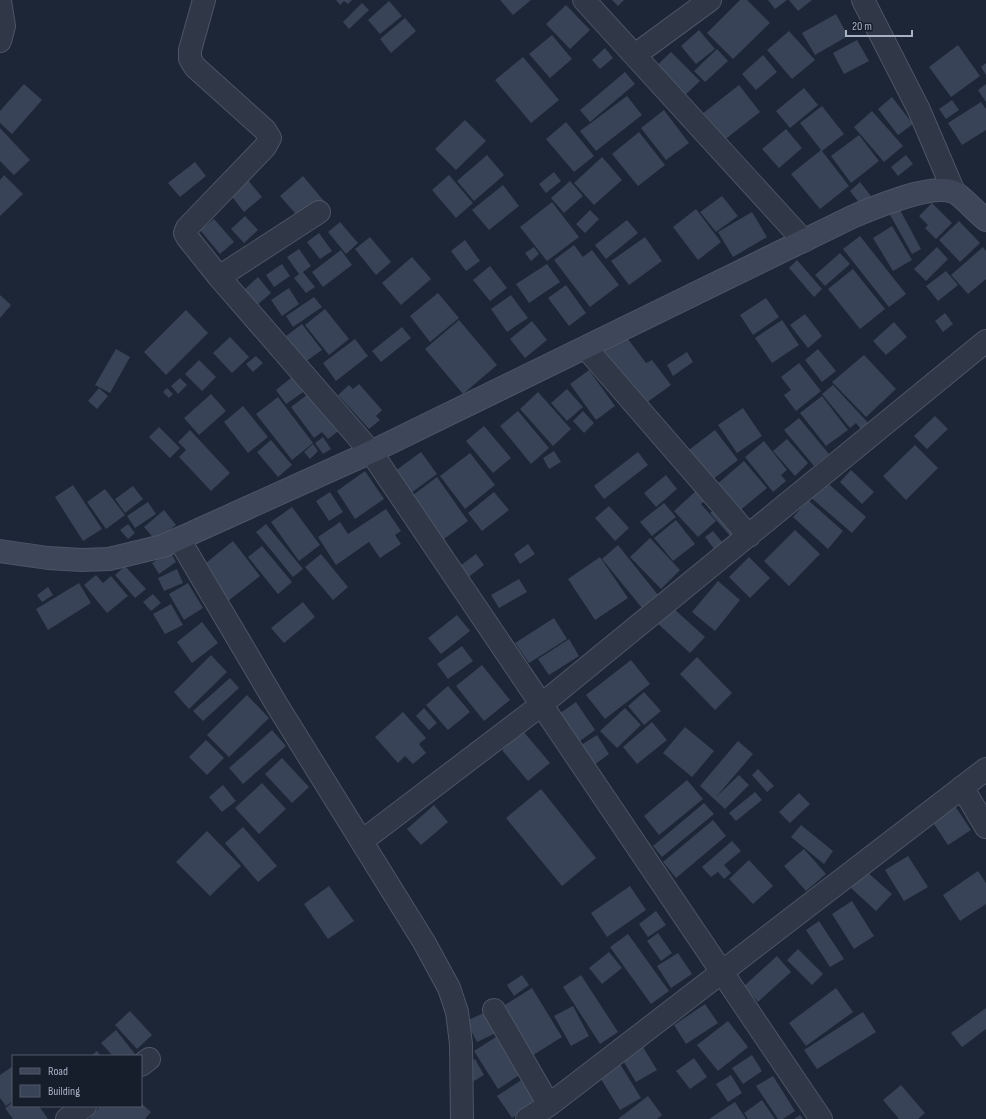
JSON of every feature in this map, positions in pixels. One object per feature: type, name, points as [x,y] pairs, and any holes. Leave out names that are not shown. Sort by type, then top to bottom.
[{"type":"street","points":[[204,0],[190,50],[190,59],[195,67],[265,130],[270,138],[265,147],[187,228],[185,233],[218,277],[371,452],[821,1119]]},
{"type":"street","points":[[584,0],[804,241]]},
{"type":"street","points":[[635,55],[710,0]]},
{"type":"street","points":[[863,0],[919,110],[954,192],[986,220]]},
{"type":"street","points":[[0,1],[4,26],[0,41]]},
{"type":"street","points":[[0,550],[48,558],[82,560],[109,558],[145,551],[179,539],[371,452],[854,216],[897,199],[917,193],[940,191],[954,192]]},
{"type":"street","points":[[218,277],[319,212]]},
{"type":"street","points":[[362,841],[541,705],[986,341]]},
{"type":"street","points":[[586,348],[749,536]]},
{"type":"street","points":[[179,539],[277,705],[424,942],[449,988],[457,1012],[461,1044],[462,1119]]},
{"type":"street","points":[[527,1119],[549,1105],[722,974],[986,769]]},
{"type":"street","points":[[962,787],[986,827]]},
{"type":"street","points":[[494,1010],[549,1105]]},
{"type":"street","points":[[67,1119],[84,1107]]},
{"type":"building","points":[[336,0],[352,0],[348,4],[344,1],[340,5]]},
{"type":"building","points":[[500,0],[531,0],[513,15]]},
{"type":"building","points":[[612,0],[624,0],[618,6]]},
{"type":"building","points":[[740,0],[747,0],[770,23],[733,59],[707,33]]},
{"type":"building","points":[[768,0],[787,0],[775,9]]},
{"type":"building","points":[[789,0],[812,0],[798,11]]},
{"type":"building","points":[[389,1],[402,16],[380,34],[368,20]]},
{"type":"building","points":[[362,3],[369,10],[349,29],[343,22]]},
{"type":"building","points":[[566,5],[590,30],[570,49],[546,24]]},
{"type":"building","points":[[836,14],[848,36],[815,55],[802,33]]},
{"type":"building","points":[[405,18],[416,31],[391,53],[380,39]]},
{"type":"building","points":[[699,30],[715,49],[696,64],[681,46]]},
{"type":"building","points":[[789,31],[815,60],[792,79],[767,50]]},
{"type":"building","points":[[552,35],[572,59],[550,78],[529,54]]},
{"type":"building","points":[[857,40],[869,61],[844,74],[833,53]]},
{"type":"building","points":[[958,45],[980,76],[951,97],[929,67]]},
{"type":"building","points":[[605,48],[613,58],[600,69],[592,60]]},
{"type":"building","points":[[717,49],[728,61],[705,82],[694,71]]},
{"type":"building","points":[[671,52],[700,81],[682,98],[653,69]]},
{"type":"building","points":[[763,55],[777,72],[756,90],[742,74]]},
{"type":"building","points":[[523,57],[559,100],[531,123],[495,80]]},
{"type":"building","points":[[986,63],[986,75],[981,67]]},
{"type":"building","points":[[625,72],[635,84],[590,122],[580,110]]},
{"type":"building","points":[[24,84],[42,100],[12,134],[0,123],[0,111]]},
{"type":"building","points":[[986,84],[986,102],[978,90]]},
{"type":"building","points":[[739,85],[760,112],[723,141],[702,114]]},
{"type":"building","points":[[804,88],[818,105],[790,128],[776,111]]},
{"type":"building","points":[[627,96],[642,115],[596,151],[580,131]]},
{"type":"building","points":[[892,97],[913,124],[898,135],[878,109]]},
{"type":"building","points":[[952,100],[959,110],[946,119],[939,109]]},
{"type":"building","points":[[981,102],[986,109],[986,130],[962,145],[948,123]]},
{"type":"building","points":[[822,106],[844,134],[822,151],[849,186],[820,209],[791,174],[821,150],[800,123]]},
{"type":"building","points":[[664,110],[689,143],[666,160],[641,128]]},
{"type":"building","points":[[872,111],[903,146],[884,162],[854,127]]},
{"type":"building","points":[[465,120],[486,141],[456,170],[435,149]]},
{"type":"building","points":[[566,122],[594,156],[574,172],[546,139]]},
{"type":"building","points":[[0,128],[30,160],[14,175],[0,161]]},
{"type":"building","points":[[786,129],[802,148],[779,168],[762,149]]},
{"type":"building","points":[[639,132],[665,165],[638,186],[612,154]]},
{"type":"building","points":[[859,135],[879,161],[851,183],[831,156]]},
{"type":"building","points":[[487,155],[504,175],[474,201],[457,181]]},
{"type":"building","points":[[906,155],[913,164],[898,176],[891,167]]},
{"type":"building","points":[[602,157],[622,180],[594,205],[574,183]]},
{"type":"building","points":[[195,162],[206,176],[180,197],[168,183]]},
{"type":"building","points":[[554,172],[561,181],[546,193],[539,184]]},
{"type":"building","points":[[4,175],[23,194],[0,216],[0,180]]},
{"type":"building","points":[[449,175],[473,203],[456,218],[432,190]]},
{"type":"building","points":[[303,176],[324,201],[302,221],[280,196]]},
{"type":"building","points":[[247,179],[262,197],[244,212],[229,193]]},
{"type":"building","points":[[570,181],[583,196],[564,213],[551,198]]},
{"type":"building","points":[[860,182],[871,196],[860,204],[850,191]]},
{"type":"building","points":[[503,185],[519,206],[489,230],[472,210]]},
{"type":"building","points":[[722,196],[738,216],[716,232],[700,212]]},
{"type":"building","points":[[552,202],[579,237],[547,261],[520,227]]},
{"type":"building","points":[[932,203],[952,223],[936,239],[925,228],[928,225],[919,216]]},
{"type":"building","points":[[899,208],[921,249],[912,254],[889,213]]},
{"type":"building","points":[[696,209],[721,242],[698,260],[673,227]]},
{"type":"building","points":[[590,210],[599,219],[585,233],[576,224]]},
{"type":"building","points":[[752,212],[767,237],[733,257],[718,232]]},
{"type":"building","points":[[245,216],[258,230],[244,243],[231,229]]},
{"type":"building","points":[[214,219],[234,242],[220,254],[200,230]]},
{"type":"building","points":[[627,220],[638,233],[606,259],[595,245]]},
{"type":"building","points":[[959,221],[980,243],[960,262],[939,240]]},
{"type":"building","points":[[340,222],[358,243],[346,254],[328,232]]},
{"type":"building","points":[[892,226],[912,260],[893,271],[873,238]]},
{"type":"building","points":[[319,233],[332,251],[320,259],[307,242]]},
{"type":"building","points":[[860,236],[906,294],[889,307],[843,249]]},
{"type":"building","points":[[370,237],[391,262],[376,275],[355,249]]},
{"type":"building","points":[[645,237],[662,261],[629,285],[611,261]]},
{"type":"building","points":[[465,240],[480,261],[466,271],[451,251]]},
{"type":"building","points":[[574,245],[583,257],[592,250],[619,285],[590,307],[554,260]]},
{"type":"building","points":[[534,247],[539,254],[531,261],[525,253]]},
{"type":"building","points":[[937,247],[948,259],[926,281],[914,269]]},
{"type":"building","points":[[983,247],[986,251],[986,279],[968,294],[951,275]]},
{"type":"building","points":[[299,249],[311,266],[303,272],[315,287],[306,293],[294,278],[299,274],[287,257]]},
{"type":"building","points":[[341,250],[352,265],[323,287],[312,272]]},
{"type":"building","points":[[840,253],[850,264],[825,286],[815,275]]},
{"type":"building","points":[[412,257],[431,279],[401,305],[382,283]]},
{"type":"building","points":[[797,260],[822,289],[814,297],[789,268]]},
{"type":"building","points":[[282,264],[290,276],[274,287],[266,275]]},
{"type":"building","points":[[547,264],[560,282],[529,303],[516,284]]},
{"type":"building","points":[[490,266],[507,288],[490,301],[473,280]]},
{"type":"building","points":[[853,269],[885,309],[860,329],[828,289]]},
{"type":"building","points":[[946,271],[958,285],[938,301],[926,286]]},
{"type":"building","points":[[258,277],[271,293],[257,305],[244,290]]},
{"type":"building","points":[[566,285],[586,313],[569,326],[548,298]]},
{"type":"building","points":[[289,288],[299,304],[282,316],[271,300]]},
{"type":"building","points":[[438,293],[459,318],[430,342],[410,316]]},
{"type":"building","points":[[0,295],[11,305],[0,318]]},
{"type":"building","points":[[511,295],[528,318],[507,332],[491,309]]},
{"type":"building","points":[[314,297],[322,307],[293,327],[286,316]]},
{"type":"building","points":[[766,298],[779,317],[753,335],[740,315]]},
{"type":"building","points":[[325,309],[349,339],[329,355],[305,325]]},
{"type":"building","points":[[186,310],[208,333],[166,375],[144,352]]},
{"type":"building","points":[[945,313],[953,324],[943,332],[935,321]]},
{"type":"building","points":[[805,314],[822,336],[808,348],[790,325]]},
{"type":"building","points":[[459,320],[497,365],[463,394],[425,349]]},
{"type":"building","points":[[782,320],[799,345],[772,363],[755,338]]},
{"type":"building","points":[[532,321],[547,340],[525,358],[510,339]]},
{"type":"building","points":[[894,322],[907,337],[886,355],[873,341]]},
{"type":"building","points":[[302,324],[322,350],[305,362],[286,336]]},
{"type":"building","points":[[402,327],[411,338],[381,362],[372,351]]},
{"type":"building","points":[[625,335],[646,363],[652,360],[671,385],[642,406],[599,355]]},
{"type":"building","points":[[230,337],[249,357],[232,373],[213,353]]},
{"type":"building","points":[[355,339],[368,356],[336,381],[323,363]]},
{"type":"building","points":[[116,349],[130,357],[110,393],[95,385]]},
{"type":"building","points":[[818,349],[836,371],[822,382],[805,360]]},
{"type":"building","points":[[687,352],[693,362],[673,376],[667,365]]},
{"type":"building","points":[[864,355],[896,389],[866,417],[832,382]]},
{"type":"building","points":[[256,356],[263,363],[253,372],[246,364]]},
{"type":"building","points":[[199,360],[216,377],[202,391],[185,374]]},
{"type":"building","points":[[799,363],[821,391],[796,411],[784,395],[791,390],[781,377]]},
{"type":"building","points":[[589,370],[615,406],[596,420],[570,384]]},
{"type":"building","points":[[297,373],[309,388],[286,404],[276,390]]},
{"type":"building","points":[[180,378],[187,385],[178,394],[171,386]]},
{"type":"building","points":[[359,384],[382,410],[376,416],[380,420],[369,429],[338,395],[349,385],[353,389]]},
{"type":"building","points":[[833,385],[871,426],[864,433],[856,423],[850,428],[822,394]]},
{"type":"building","points":[[99,388],[108,396],[97,409],[88,401]]},
{"type":"building","points":[[167,388],[173,394],[169,398],[163,392]]},
{"type":"building","points":[[567,389],[583,407],[567,421],[551,403]]},
{"type":"building","points":[[312,391],[341,429],[328,439],[322,432],[314,438],[291,407]]},
{"type":"building","points":[[538,392],[571,429],[553,446],[520,409]]},
{"type":"building","points":[[211,394],[226,411],[199,435],[184,418]]},
{"type":"building","points":[[822,396],[848,430],[826,446],[800,413]]},
{"type":"building","points":[[278,397],[313,443],[292,460],[256,414]]},
{"type":"building","points":[[243,406],[268,437],[248,453],[224,422]]},
{"type":"building","points":[[743,408],[762,436],[737,453],[718,425]]},
{"type":"building","points":[[518,411],[549,448],[531,464],[500,426]]},
{"type":"building","points":[[583,411],[594,423],[584,433],[573,421]]},
{"type":"building","points":[[935,416],[948,429],[927,449],[914,436]]},
{"type":"building","points":[[799,418],[829,454],[814,466],[784,430]]},
{"type":"building","points":[[484,426],[511,458],[493,473],[466,441]]},
{"type":"building","points":[[159,427],[180,448],[170,458],[149,437]]},
{"type":"building","points":[[190,430],[230,473],[211,491],[179,457],[186,450],[178,442]]},
{"type":"building","points":[[715,430],[738,460],[708,483],[685,453]]},
{"type":"building","points":[[323,437],[331,449],[323,454],[315,443]]},
{"type":"building","points":[[787,439],[808,463],[795,476],[773,451]]},
{"type":"building","points":[[271,440],[292,465],[278,477],[257,452]]},
{"type":"building","points":[[764,441],[787,470],[781,475],[786,481],[773,492],[745,457]]},
{"type":"building","points":[[313,444],[318,451],[310,459],[304,452]]},
{"type":"building","points":[[915,445],[938,468],[906,500],[883,476]]},
{"type":"building","points":[[554,451],[561,462],[549,469],[543,458]]},
{"type":"building","points":[[421,452],[437,474],[407,496],[391,474]]},
{"type":"building","points":[[638,452],[648,465],[604,499],[594,486]]},
{"type":"building","points":[[470,453],[495,485],[465,509],[440,476]]},
{"type":"building","points":[[744,461],[767,488],[737,513],[715,486]]},
{"type":"building","points":[[851,470],[874,492],[862,504],[840,482]]},
{"type":"building","points":[[365,471],[384,499],[355,519],[337,491]]},
{"type":"building","points":[[666,475],[677,489],[656,507],[644,493]]},
{"type":"building","points":[[437,477],[468,521],[440,542],[409,498]]},
{"type":"building","points":[[823,479],[866,517],[852,533],[808,495]]},
{"type":"building","points":[[73,485],[102,529],[83,541],[55,497]]},
{"type":"building","points":[[133,486],[143,499],[125,513],[115,499]]},
{"type":"building","points":[[105,489],[125,515],[106,529],[87,502]]},
{"type":"building","points":[[697,490],[706,500],[701,504],[716,521],[698,537],[674,511]]},
{"type":"building","points":[[330,492],[343,512],[329,521],[316,501]]},
{"type":"building","points":[[494,492],[509,510],[482,531],[468,513]]},
{"type":"building","points":[[808,500],[843,531],[828,549],[793,517]]},
{"type":"building","points":[[148,502],[156,514],[135,528],[127,516]]},
{"type":"building","points":[[664,503],[676,517],[652,536],[640,522]]},
{"type":"building","points":[[609,506],[629,528],[615,541],[595,518]]},
{"type":"building","points":[[292,507],[320,545],[299,561],[271,522]]},
{"type":"building","points":[[386,509],[401,531],[395,535],[401,544],[380,558],[369,542],[336,565],[318,537],[340,522],[348,534]]},
{"type":"building","points":[[715,509],[736,533],[731,537],[710,513]]},
{"type":"building","points":[[164,510],[176,525],[156,541],[144,527]]},
{"type":"building","points":[[676,520],[695,544],[673,561],[654,538]]},
{"type":"building","points":[[128,524],[135,533],[128,539],[120,530]]},
{"type":"building","points":[[266,524],[303,569],[293,577],[256,532]]},
{"type":"building","points":[[795,530],[820,554],[789,586],[764,561]]},
{"type":"building","points":[[713,531],[723,543],[715,550],[705,537]]},
{"type":"building","points":[[650,538],[680,570],[661,589],[630,557]]},
{"type":"building","points":[[233,541],[260,576],[228,601],[201,567]]},
{"type":"building","points":[[528,544],[535,554],[520,564],[514,554]]},
{"type":"building","points":[[618,545],[658,595],[642,608],[602,559]]},
{"type":"building","points":[[262,546],[292,582],[278,594],[248,557]]},
{"type":"building","points":[[170,551],[176,562],[159,574],[152,563]]},
{"type":"building","points":[[321,554],[348,587],[333,600],[305,567]]},
{"type":"building","points":[[476,554],[484,565],[466,579],[457,568]]},
{"type":"building","points":[[600,557],[628,598],[595,620],[568,579]]},
{"type":"building","points":[[749,557],[770,578],[750,598],[729,577]]},
{"type":"building","points":[[125,566],[146,589],[135,598],[115,575]]},
{"type":"building","points":[[177,569],[183,583],[164,591],[158,578]]},
{"type":"building","points":[[96,575],[103,583],[111,576],[128,596],[107,613],[84,585]]},
{"type":"building","points":[[519,579],[527,592],[499,608],[491,595]]},
{"type":"building","points":[[718,581],[740,600],[715,631],[692,612]]},
{"type":"building","points":[[79,583],[91,603],[48,630],[36,609]]},
{"type":"building","points":[[188,583],[203,608],[184,620],[169,594]]},
{"type":"building","points":[[48,587],[53,595],[42,602],[37,595]]},
{"type":"building","points":[[153,594],[161,603],[151,611],[143,602]]},
{"type":"building","points":[[303,602],[315,617],[284,643],[271,628]]},
{"type":"building","points":[[171,604],[183,625],[165,634],[153,614]]},
{"type":"building","points":[[672,607],[705,637],[690,653],[657,623]]},
{"type":"building","points":[[457,615],[470,631],[441,654],[428,638]]},
{"type":"building","points":[[554,618],[567,639],[529,663],[515,643]]},
{"type":"building","points":[[202,622],[218,643],[192,663],[177,642]]},
{"type":"building","points":[[569,639],[579,656],[549,675],[538,659]]},
{"type":"building","points":[[462,646],[473,661],[448,679],[437,664]]},
{"type":"building","points":[[211,655],[227,672],[189,709],[174,692]]},
{"type":"building","points":[[697,657],[732,693],[715,710],[680,674]]},
{"type":"building","points":[[631,660],[650,684],[605,719],[586,695]]},
{"type":"building","points":[[482,665],[510,700],[484,721],[456,686]]},
{"type":"building","points":[[230,678],[239,688],[203,721],[193,711]]},
{"type":"building","points":[[448,686],[470,712],[448,730],[426,705]]},
{"type":"building","points":[[644,692],[661,711],[644,725],[628,706]]},
{"type":"building","points":[[247,695],[269,718],[229,757],[207,735]]},
{"type":"building","points":[[576,702],[595,730],[576,744],[556,716]]},
{"type":"building","points":[[424,708],[437,723],[429,730],[416,716]]},
{"type":"building","points":[[625,708],[641,725],[617,748],[600,731]]},
{"type":"building","points":[[403,712],[426,738],[419,744],[426,753],[413,764],[405,756],[398,763],[375,737]]},
{"type":"building","points":[[652,722],[667,740],[637,764],[623,747]]},
{"type":"building","points":[[685,727],[714,751],[692,777],[663,753]]},
{"type":"building","points":[[272,730],[286,746],[243,784],[229,768]]},
{"type":"building","points":[[523,731],[550,763],[528,781],[502,750]]},
{"type":"building","points":[[597,735],[609,754],[594,765],[581,745]]},
{"type":"building","points":[[206,740],[224,758],[207,775],[189,757]]},
{"type":"building","points":[[738,741],[753,754],[716,797],[739,775],[749,785],[725,809],[700,786]]},
{"type":"building","points":[[282,758],[309,787],[292,803],[265,774]]},
{"type":"building","points":[[758,769],[774,786],[767,792],[752,775]]},
{"type":"building","points":[[687,780],[703,799],[659,835],[644,816]]},
{"type":"building","points":[[262,783],[286,809],[259,834],[235,808]]},
{"type":"building","points":[[223,785],[236,801],[222,812],[209,797]]},
{"type":"building","points":[[541,789],[596,858],[562,886],[506,818]]},
{"type":"building","points":[[755,792],[762,800],[736,821],[729,813]]},
{"type":"building","points":[[799,793],[810,804],[790,823],[779,812]]},
{"type":"building","points":[[704,803],[714,814],[662,857],[653,846]]},
{"type":"building","points":[[434,805],[448,822],[421,845],[407,829]]},
{"type":"building","points":[[955,806],[971,830],[948,845],[932,821]]},
{"type":"building","points":[[713,820],[726,836],[676,878],[663,862]]},
{"type":"building","points":[[801,825],[833,851],[824,864],[791,837]]},
{"type":"building","points":[[243,827],[277,866],[258,882],[225,843]]},
{"type":"building","points":[[207,831],[241,866],[210,896],[176,862]]},
{"type":"building","points":[[732,841],[741,851],[724,865],[731,873],[724,879],[718,872],[711,877],[702,867]]},
{"type":"building","points":[[804,849],[826,874],[806,891],[784,866]]},
{"type":"building","points":[[908,856],[928,887],[904,901],[885,870]]},
{"type":"building","points":[[749,860],[773,886],[753,904],[729,879]]},
{"type":"building","points":[[866,871],[892,894],[876,911],[851,888]]},
{"type":"building","points":[[978,871],[986,883],[986,904],[960,921],[943,895]]},
{"type":"building","points":[[329,886],[354,921],[328,939],[304,904]]},
{"type":"building","points":[[630,886],[646,910],[607,937],[591,913]]},
{"type":"building","points":[[852,901],[874,936],[854,949],[832,914]]},
{"type":"building","points":[[656,911],[666,925],[648,937],[639,924]]},
{"type":"building","points":[[819,921],[844,959],[830,967],[806,930]]},
{"type":"building","points":[[658,933],[672,953],[661,961],[647,941]]},
{"type":"building","points":[[628,934],[669,991],[651,1004],[610,947]]},
{"type":"building","points":[[798,949],[823,974],[812,985],[787,960]]},
{"type":"building","points":[[609,952],[622,968],[602,984],[589,968]]},
{"type":"building","points":[[678,953],[692,974],[671,988],[657,966]]},
{"type":"building","points":[[777,956],[791,972],[758,1002],[744,986]]},
{"type":"building","points":[[522,975],[529,985],[514,996],[507,985]]},
{"type":"building","points":[[581,975],[618,1032],[600,1044],[563,987]]},
{"type":"building","points":[[532,988],[562,1037],[530,1057],[500,1008]]},
{"type":"building","points":[[836,988],[853,1012],[806,1046],[789,1023]]},
{"type":"building","points":[[705,1004],[718,1023],[686,1044],[674,1025]]},
{"type":"building","points":[[573,1006],[589,1036],[571,1046],[554,1016]]},
{"type":"building","points":[[986,1008],[986,1029],[962,1047],[951,1033]]},
{"type":"building","points":[[130,1011],[152,1035],[137,1049],[115,1025]]},
{"type":"building","points":[[488,1011],[498,1032],[477,1042],[466,1021]]},
{"type":"building","points":[[863,1012],[876,1032],[817,1069],[804,1050]]},
{"type":"building","points":[[728,1021],[748,1047],[718,1071],[697,1045]]},
{"type":"building","points":[[116,1030],[135,1054],[112,1055],[101,1043]]},
{"type":"building","points":[[499,1035],[524,1072],[498,1089],[474,1051]]},
{"type":"building","points":[[643,1047],[657,1070],[636,1082],[622,1059]]},
{"type":"building","points":[[97,1051],[100,1055],[92,1055]]},
{"type":"building","points":[[752,1055],[762,1071],[743,1084],[732,1068]]},
{"type":"building","points":[[694,1058],[707,1077],[690,1089],[676,1071]]},
{"type":"building","points":[[475,1059],[484,1075],[474,1081],[465,1065]]},
{"type":"building","points":[[620,1064],[641,1098],[620,1110],[599,1076]]},
{"type":"building","points":[[12,1067],[12,1102],[6,1106],[0,1098],[0,1075]]},
{"type":"building","points":[[731,1075],[742,1093],[728,1102],[716,1084]]},
{"type":"building","points":[[773,1076],[795,1111],[783,1119],[778,1119],[756,1086]]},
{"type":"building","points":[[523,1079],[537,1101],[512,1118],[497,1096]]},
{"type":"building","points":[[901,1085],[925,1113],[918,1119],[899,1119],[883,1100]]},
{"type":"building","points":[[648,1096],[662,1115],[657,1119],[618,1119]]},
{"type":"building","points":[[762,1100],[775,1119],[748,1119],[744,1113]]},
{"type":"building","points":[[735,1102],[746,1119],[709,1119]]},
{"type":"building","points":[[12,1103],[12,1107],[40,1107],[48,1119],[13,1119],[5,1108]]},
{"type":"building","points":[[142,1104],[151,1112],[145,1119],[89,1119],[99,1107],[142,1107]]},
{"type":"building","points":[[800,1115],[803,1119],[794,1119]]}]
